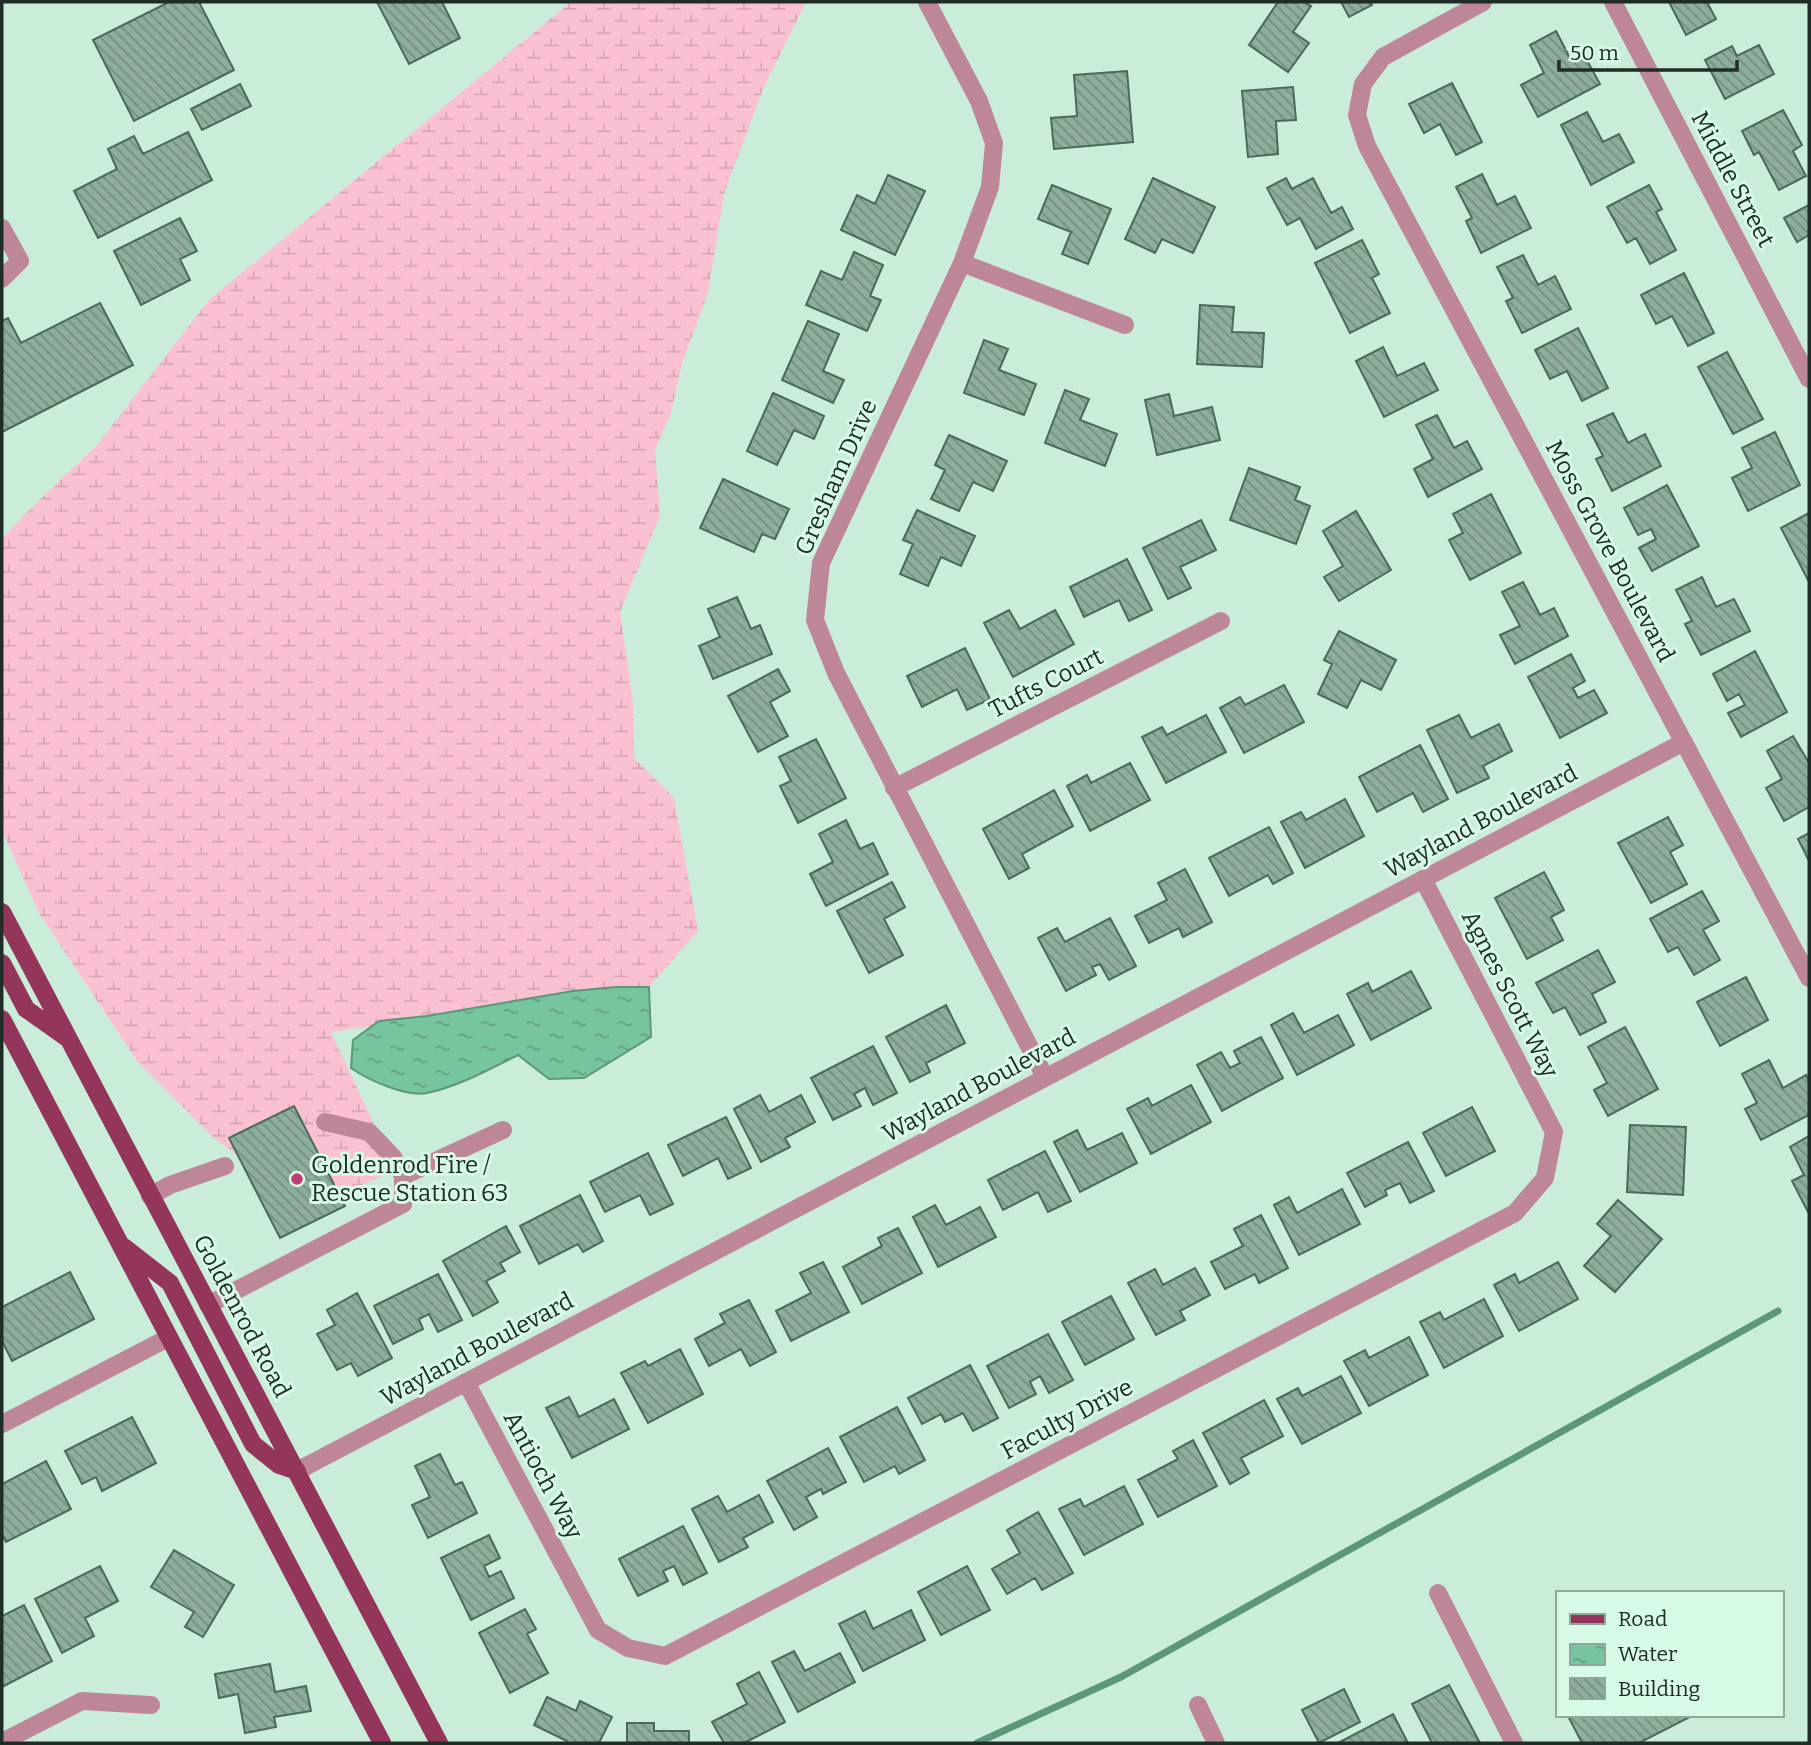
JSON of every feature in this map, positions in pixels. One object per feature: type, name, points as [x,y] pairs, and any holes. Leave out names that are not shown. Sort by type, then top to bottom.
[{"type":"main road","name":"Goldenrod Road","points":[[2,912],[439,1743]]},
{"type":"main road","points":[[2,963],[26,1009],[69,1040]]},
{"type":"main road","points":[[2,1019],[382,1743]]},
{"type":"main road","points":[[118,1243],[170,1283],[253,1444],[279,1465],[297,1471]]},
{"type":"street","name":"Gresham Drive","points":[[927,2],[979,101],[994,143],[990,187],[962,262],[821,564],[815,620],[836,673],[1045,1077]]},
{"type":"street","name":"Moss Grove Boulevard","points":[[1483,2],[1382,57],[1363,84],[1357,116],[1367,146],[1809,978]]},
{"type":"street","name":"Middle Street","points":[[1613,2],[1809,379]]},
{"type":"street","points":[[2,228],[20,261],[2,279]]},
{"type":"street","points":[[962,262],[1125,325]]},
{"type":"street","name":"Tufts Court","points":[[894,788],[1221,621]]},
{"type":"street","name":"Wayland Boulevard","points":[[297,1471],[1684,742]]},
{"type":"street","name":"Agnes Scott Way","points":[[1423,879],[1554,1132]]},
{"type":"street","points":[[208,1305],[403,1204],[403,1176],[393,1157],[369,1132],[326,1122]]},
{"type":"street","points":[[403,1176],[503,1130]]},
{"type":"street","name":"Faculty Drive","points":[[576,1590],[598,1630],[628,1648],[665,1656],[1515,1213],[1545,1178],[1554,1132]]},
{"type":"street","points":[[150,1196],[170,1185],[225,1166]]},
{"type":"street","points":[[2,1424],[168,1338]]},
{"type":"street","name":"Antioch Way","points":[[466,1382],[576,1590]]},
{"type":"street","points":[[1438,1592],[1514,1743]]},
{"type":"street","points":[[2,1742],[82,1701],[150,1705]]},
{"type":"street","points":[[1198,1705],[1216,1743]]},
{"type":"green space","points":[[571,2],[805,4],[763,89],[724,194],[708,293],[682,363],[671,413],[655,450],[660,516],[620,612],[633,702],[634,758],[674,798],[698,931],[649,987],[331,1032],[396,1171],[329,1198],[282,1188],[215,1139],[137,1061],[39,913],[4,835],[2,539],[97,445],[209,300]]},
{"type":"water","points":[[649,987],[651,1037],[584,1078],[549,1079],[518,1055],[462,1082],[418,1094],[367,1078],[351,1068],[353,1040],[379,1021],[427,1016],[573,991]]},
{"type":"building","points":[[169,2],[199,2],[234,70],[134,121],[93,40]]},
{"type":"building","points":[[377,2],[442,2],[460,38],[409,64]]},
{"type":"building","points":[[1278,2],[1304,2],[1311,6],[1293,32],[1309,43],[1288,72],[1249,45]]},
{"type":"building","points":[[1341,2],[1370,2],[1372,5],[1349,17]]},
{"type":"building","points":[[1669,2],[1707,2],[1716,19],[1686,35]]},
{"type":"building","points":[[1556,31],[1571,60],[1583,53],[1600,84],[1538,117],[1521,85],[1544,73],[1530,45]]},
{"type":"building","points":[[1759,45],[1774,74],[1725,99],[1705,60],[1732,46],[1737,56]]},
{"type":"building","points":[[1127,71],[1133,142],[1054,149],[1051,118],[1077,116],[1074,75]]},
{"type":"building","points":[[1452,83],[1482,142],[1456,155],[1440,124],[1424,133],[1409,104]]},
{"type":"building","points":[[240,84],[251,106],[202,130],[191,109]]},
{"type":"building","points":[[1293,87],[1296,120],[1276,121],[1278,154],[1248,157],[1242,91]]},
{"type":"building","points":[[1783,110],[1802,145],[1793,151],[1806,176],[1779,190],[1759,152],[1754,155],[1742,131]]},
{"type":"building","points":[[1587,112],[1603,142],[1619,134],[1634,162],[1591,185],[1561,125]]},
{"type":"building","points":[[188,132],[212,180],[98,238],[74,191],[117,169],[108,149],[134,136],[143,154]]},
{"type":"building","points":[[1482,174],[1497,205],[1515,196],[1531,228],[1481,253],[1466,221],[1472,218],[1456,187]]},
{"type":"building","points":[[888,175],[925,191],[895,255],[841,230],[857,195],[875,204]]},
{"type":"building","points":[[1153,178],[1215,207],[1193,253],[1162,239],[1155,253],[1125,239]]},
{"type":"building","points":[[1286,178],[1292,189],[1313,178],[1331,213],[1342,207],[1353,229],[1316,249],[1300,218],[1287,225],[1267,188]]},
{"type":"building","points":[[1052,185],[1111,209],[1088,264],[1062,254],[1071,232],[1038,219]]},
{"type":"building","points":[[1649,185],[1662,209],[1656,212],[1676,250],[1650,264],[1636,238],[1627,243],[1607,207]]},
{"type":"building","points":[[1809,205],[1809,235],[1797,242],[1784,218]]},
{"type":"building","points":[[180,218],[197,251],[180,259],[190,280],[141,305],[114,251]]},
{"type":"building","points":[[1362,240],[1379,274],[1372,278],[1390,313],[1350,333],[1315,263]]},
{"type":"building","points":[[854,252],[883,265],[870,296],[881,300],[867,331],[806,305],[821,271],[842,280]]},
{"type":"building","points":[[1523,255],[1538,285],[1555,276],[1571,309],[1522,333],[1506,301],[1513,298],[1497,267]]},
{"type":"building","points":[[1684,273],[1714,333],[1688,346],[1672,316],[1656,324],[1641,295]]},
{"type":"building","points":[[100,303],[133,365],[2,432],[2,321],[8,318],[21,343]]},
{"type":"building","points":[[1200,305],[1234,307],[1232,332],[1264,333],[1262,367],[1197,364]]},
{"type":"building","points":[[808,321],[839,334],[823,371],[844,380],[833,403],[782,380]]},
{"type":"building","points":[[1578,328],[1608,388],[1582,401],[1567,371],[1550,379],[1535,350]]},
{"type":"building","points":[[984,340],[1008,349],[999,370],[1036,384],[1024,415],[964,393]]},
{"type":"building","points":[[1383,347],[1397,376],[1424,363],[1438,390],[1384,417],[1356,361]]},
{"type":"building","points":[[1727,352],[1763,419],[1733,434],[1698,367]]},
{"type":"building","points":[[1065,390],[1089,399],[1080,420],[1117,434],[1105,466],[1045,443]]},
{"type":"building","points":[[773,393],[824,416],[814,439],[794,430],[777,465],[747,451]]},
{"type":"building","points":[[1169,394],[1174,416],[1212,407],[1220,440],[1157,455],[1145,400]]},
{"type":"building","points":[[1613,413],[1628,443],[1645,434],[1661,466],[1612,491],[1596,459],[1603,456],[1587,425]]},
{"type":"building","points":[[1437,415],[1454,448],[1467,441],[1482,469],[1428,497],[1414,469],[1433,459],[1416,425]]},
{"type":"building","points":[[1775,432],[1800,485],[1748,511],[1732,478],[1752,468],[1742,448]]},
{"type":"building","points":[[949,435],[1007,461],[993,491],[973,482],[959,511],[931,499],[945,470],[935,465]]},
{"type":"building","points":[[1249,468],[1300,487],[1295,500],[1310,506],[1296,544],[1230,520]]},
{"type":"building","points":[[723,479],[789,509],[775,539],[762,534],[754,552],[700,528]]},
{"type":"building","points":[[1667,485],[1699,546],[1652,571],[1639,548],[1656,539],[1651,529],[1638,535],[1624,508]]},
{"type":"building","points":[[1491,494],[1521,553],[1470,580],[1449,540],[1463,533],[1453,514]]},
{"type":"building","points":[[917,510],[975,536],[961,566],[941,557],[928,586],[900,574],[913,544],[903,540]]},
{"type":"building","points":[[1356,511],[1391,570],[1339,601],[1324,577],[1343,566],[1323,531]]},
{"type":"building","points":[[1809,513],[1809,582],[1781,528]]},
{"type":"building","points":[[1201,520],[1216,550],[1180,567],[1191,588],[1168,599],[1143,548]]},
{"type":"building","points":[[1127,559],[1152,610],[1129,621],[1119,600],[1084,617],[1070,587]]},
{"type":"building","points":[[1702,577],[1716,607],[1734,599],[1750,631],[1701,655],[1685,624],[1692,621],[1676,590]]},
{"type":"building","points":[[1523,582],[1540,615],[1554,608],[1568,636],[1515,664],[1500,635],[1520,626],[1502,592]]},
{"type":"building","points":[[737,597],[751,629],[760,625],[772,654],[713,679],[699,646],[720,637],[708,609]]},
{"type":"building","points":[[1009,610],[1020,629],[1055,610],[1074,644],[1013,677],[984,623]]},
{"type":"building","points":[[1339,631],[1396,660],[1381,690],[1361,680],[1347,708],[1318,694],[1332,664],[1324,660]]},
{"type":"building","points":[[965,648],[990,699],[967,710],[957,689],[922,707],[907,676]]},
{"type":"building","points":[[1755,651],[1787,712],[1741,737],[1728,713],[1745,705],[1739,694],[1727,701],[1713,674]]},
{"type":"building","points":[[1571,654],[1585,681],[1573,688],[1578,698],[1594,690],[1607,713],[1560,738],[1528,677]]},
{"type":"building","points":[[778,669],[790,691],[770,702],[788,736],[758,752],[728,696]]},
{"type":"building","points":[[1284,685],[1304,722],[1244,753],[1220,708],[1240,697],[1245,705]]},
{"type":"building","points":[[1206,715],[1226,752],[1166,783],[1142,737],[1162,727],[1167,735]]},
{"type":"building","points":[[1459,715],[1471,738],[1499,724],[1512,751],[1483,766],[1489,778],[1457,793],[1427,730]]},
{"type":"building","points":[[1793,736],[1809,763],[1809,807],[1784,821],[1766,788],[1782,779],[1767,751]]},
{"type":"building","points":[[816,739],[846,798],[798,823],[780,786],[791,781],[779,757]]},
{"type":"building","points":[[1420,745],[1448,799],[1423,812],[1413,793],[1377,812],[1359,777]]},
{"type":"building","points":[[1130,763],[1150,800],[1090,831],[1067,786],[1087,775],[1091,783]]},
{"type":"building","points":[[1054,790],[1073,826],[1022,854],[1029,868],[1009,879],[983,829]]},
{"type":"building","points":[[1345,799],[1364,836],[1305,868],[1281,822],[1301,812],[1306,820]]},
{"type":"building","points":[[1668,817],[1683,845],[1670,852],[1687,884],[1651,903],[1618,843]]},
{"type":"building","points":[[846,820],[860,849],[873,843],[888,874],[826,906],[810,874],[833,862],[819,834]]},
{"type":"building","points":[[1269,827],[1293,873],[1273,884],[1268,875],[1229,896],[1209,858]]},
{"type":"building","points":[[1809,833],[1809,861],[1798,839]]},
{"type":"building","points":[[1185,869],[1212,922],[1183,937],[1179,928],[1149,943],[1135,916],[1167,900],[1158,883]]},
{"type":"building","points":[[1544,872],[1564,910],[1551,917],[1563,940],[1527,959],[1495,898]]},
{"type":"building","points":[[892,882],[905,907],[884,919],[903,955],[869,973],[837,911]]},
{"type":"building","points":[[1702,891],[1719,921],[1703,930],[1720,960],[1694,975],[1678,947],[1668,952],[1650,919]]},
{"type":"building","points":[[1110,918],[1136,966],[1109,980],[1100,964],[1092,967],[1096,975],[1066,991],[1038,938],[1057,928],[1065,942]]},
{"type":"building","points":[[1598,950],[1615,982],[1592,994],[1606,1022],[1580,1035],[1565,1007],[1553,1013],[1536,983]]},
{"type":"building","points":[[1411,971],[1431,1008],[1371,1040],[1347,994],[1368,983],[1372,992]]},
{"type":"building","points":[[1746,977],[1768,1020],[1720,1046],[1697,1002]]},
{"type":"building","points":[[946,1005],[965,1043],[926,1063],[930,1072],[910,1082],[886,1037]]},
{"type":"building","points":[[1293,1013],[1304,1033],[1338,1015],[1354,1045],[1297,1075],[1271,1025]]},
{"type":"building","points":[[1625,1027],[1658,1089],[1608,1116],[1594,1090],[1607,1083],[1588,1047]]},
{"type":"building","points":[[1261,1037],[1283,1078],[1222,1111],[1197,1065],[1221,1052],[1230,1068],[1240,1063],[1234,1051]]},
{"type":"building","points":[[873,1046],[897,1093],[873,1105],[865,1088],[854,1094],[861,1106],[833,1120],[811,1078]]},
{"type":"building","points":[[1769,1060],[1783,1088],[1806,1075],[1809,1081],[1809,1115],[1761,1140],[1745,1109],[1757,1103],[1742,1074]]},
{"type":"building","points":[[1191,1085],[1211,1122],[1151,1154],[1127,1109],[1148,1098],[1152,1106]]},
{"type":"building","points":[[760,1095],[769,1112],[801,1095],[815,1122],[785,1138],[790,1147],[761,1162],[734,1109]]},
{"type":"building","points":[[294,1106],[345,1206],[280,1238],[229,1138]]},
{"type":"building","points":[[1472,1107],[1495,1151],[1446,1176],[1423,1133]]},
{"type":"building","points":[[726,1117],[751,1168],[728,1179],[718,1158],[683,1176],[668,1145]]},
{"type":"building","points":[[1630,1125],[1686,1127],[1683,1195],[1627,1192]]},
{"type":"building","points":[[1077,1130],[1087,1150],[1122,1133],[1137,1163],[1080,1192],[1054,1142]]},
{"type":"building","points":[[1809,1136],[1808,1212],[1792,1181],[1804,1175],[1790,1147]]},
{"type":"building","points":[[1408,1142],[1434,1191],[1410,1203],[1400,1183],[1385,1190],[1387,1195],[1365,1207],[1347,1173]]},
{"type":"building","points":[[1045,1151],[1071,1201],[1048,1212],[1038,1192],[1003,1210],[988,1180]]},
{"type":"building","points":[[648,1153],[673,1204],[650,1215],[640,1195],[605,1212],[590,1182]]},
{"type":"building","points":[[1342,1189],[1360,1224],[1299,1255],[1274,1205],[1289,1197],[1297,1213]]},
{"type":"building","points":[[580,1195],[603,1241],[583,1252],[578,1244],[539,1264],[520,1226]]},
{"type":"building","points":[[1618,1200],[1662,1239],[1615,1292],[1584,1266],[1611,1236],[1597,1224]]},
{"type":"building","points":[[935,1205],[946,1225],[980,1207],[996,1237],[938,1267],[913,1217]]},
{"type":"building","points":[[1261,1215],[1288,1268],[1259,1283],[1255,1274],[1225,1289],[1211,1262],[1243,1246],[1234,1229]]},
{"type":"building","points":[[506,1226],[520,1252],[500,1263],[505,1271],[486,1281],[498,1302],[473,1316],[443,1261]]},
{"type":"building","points":[[898,1228],[922,1273],[862,1304],[843,1267],[882,1246],[878,1238]]},
{"type":"building","points":[[823,1262],[849,1312],[791,1341],[776,1311],[811,1293],[800,1273]]},
{"type":"building","points":[[1558,1262],[1578,1299],[1519,1331],[1494,1285],[1515,1274],[1519,1283]]},
{"type":"building","points":[[1195,1268],[1210,1295],[1180,1311],[1185,1320],[1156,1335],[1128,1283],[1155,1269],[1163,1285]]},
{"type":"building","points":[[70,1272],[94,1319],[12,1361],[2,1341],[2,1307]]},
{"type":"building","points":[[438,1274],[462,1320],[438,1332],[429,1314],[419,1319],[423,1329],[393,1344],[374,1306]]},
{"type":"building","points":[[357,1293],[392,1358],[358,1376],[351,1363],[337,1370],[317,1334],[335,1325],[327,1310]]},
{"type":"building","points":[[1111,1296],[1134,1339],[1085,1365],[1062,1322]]},
{"type":"building","points":[[1484,1299],[1503,1336],[1444,1368],[1420,1322],[1440,1312],[1444,1320]]},
{"type":"building","points":[[749,1300],[776,1352],[750,1366],[741,1349],[709,1366],[695,1339],[725,1323],[720,1314]]},
{"type":"building","points":[[1048,1334],[1073,1380],[1049,1393],[1040,1376],[1030,1382],[1036,1394],[1009,1408],[987,1366]]},
{"type":"building","points":[[1409,1337],[1428,1375],[1369,1406],[1344,1361],[1365,1350],[1369,1358]]},
{"type":"building","points":[[680,1349],[703,1394],[648,1423],[621,1373],[645,1361],[648,1366]]},
{"type":"building","points":[[970,1365],[998,1418],[973,1431],[963,1413],[945,1422],[941,1414],[922,1424],[908,1398]]},
{"type":"building","points":[[1341,1376],[1361,1413],[1302,1444],[1277,1399],[1298,1388],[1302,1396]]},
{"type":"building","points":[[569,1397],[579,1417],[614,1399],[629,1429],[572,1458],[546,1408]]},
{"type":"building","points":[[1264,1400],[1283,1436],[1241,1458],[1249,1473],[1230,1484],[1203,1433]]},
{"type":"building","points":[[897,1407],[925,1460],[899,1474],[895,1466],[864,1482],[840,1437]]},
{"type":"building","points":[[132,1417],[156,1463],[102,1491],[96,1477],[82,1484],[65,1451]]},
{"type":"building","points":[[1193,1440],[1217,1486],[1158,1517],[1138,1480],[1178,1459],[1173,1451]]},
{"type":"building","points":[[828,1448],[846,1482],[823,1494],[821,1489],[806,1497],[817,1517],[794,1530],[767,1481]]},
{"type":"building","points":[[440,1454],[455,1485],[462,1482],[477,1513],[428,1538],[412,1505],[430,1497],[415,1466]]},
{"type":"building","points":[[46,1461],[71,1509],[6,1542],[2,1534],[2,1484]]},
{"type":"building","points":[[1124,1486],[1143,1524],[1084,1555],[1059,1509],[1080,1499],[1084,1507]]},
{"type":"building","points":[[759,1495],[773,1522],[743,1538],[748,1547],[719,1562],[692,1509],[718,1496],[727,1512]]},
{"type":"building","points":[[1038,1512],[1073,1573],[1042,1590],[1035,1578],[1007,1594],[992,1569],[1020,1553],[1007,1530]]},
{"type":"building","points":[[683,1526],[707,1573],[683,1585],[674,1566],[663,1571],[668,1581],[638,1596],[619,1559]]},
{"type":"building","points":[[489,1535],[500,1558],[484,1566],[489,1577],[501,1571],[514,1598],[471,1620],[441,1558]]},
{"type":"building","points":[[174,1550],[234,1585],[203,1637],[185,1627],[194,1612],[151,1587]]},
{"type":"building","points":[[100,1566],[118,1601],[85,1618],[94,1636],[62,1653],[35,1599]]},
{"type":"building","points":[[967,1566],[990,1610],[941,1635],[918,1592]]},
{"type":"building","points":[[24,1605],[52,1661],[2,1687],[2,1616]]},
{"type":"building","points":[[525,1609],[536,1629],[527,1634],[548,1673],[510,1693],[479,1633]]},
{"type":"building","points":[[911,1610],[925,1640],[863,1671],[839,1624],[865,1611],[873,1629]]},
{"type":"building","points":[[794,1651],[805,1671],[840,1653],[855,1682],[798,1712],[772,1662]]},
{"type":"building","points":[[270,1664],[275,1692],[306,1686],[311,1711],[274,1717],[276,1727],[245,1733],[238,1694],[219,1698],[215,1674]]},
{"type":"building","points":[[759,1672],[785,1722],[744,1743],[724,1743],[712,1722],[747,1704],[737,1684]]},
{"type":"building","points":[[1449,1685],[1480,1743],[1432,1743],[1412,1704]]},
{"type":"building","points":[[1344,1689],[1360,1722],[1319,1743],[1302,1710]]},
{"type":"building","points":[[547,1697],[576,1711],[580,1701],[612,1717],[599,1743],[565,1743],[567,1741],[534,1725]]},
{"type":"building","points":[[1393,1714],[1408,1743],[1338,1743]]},
{"type":"building","points":[[1569,1717],[1690,1717],[1639,1743],[1582,1743]]},
{"type":"building","points":[[627,1723],[654,1723],[654,1731],[689,1731],[689,1743],[627,1743]]},
{"type":"waterway","points":[[977,1743],[1121,1677],[1778,1311]]},
{"type":"place","name":"Goldenrod Fire / Rescue Station 63","points":[[297,1179]]}]
